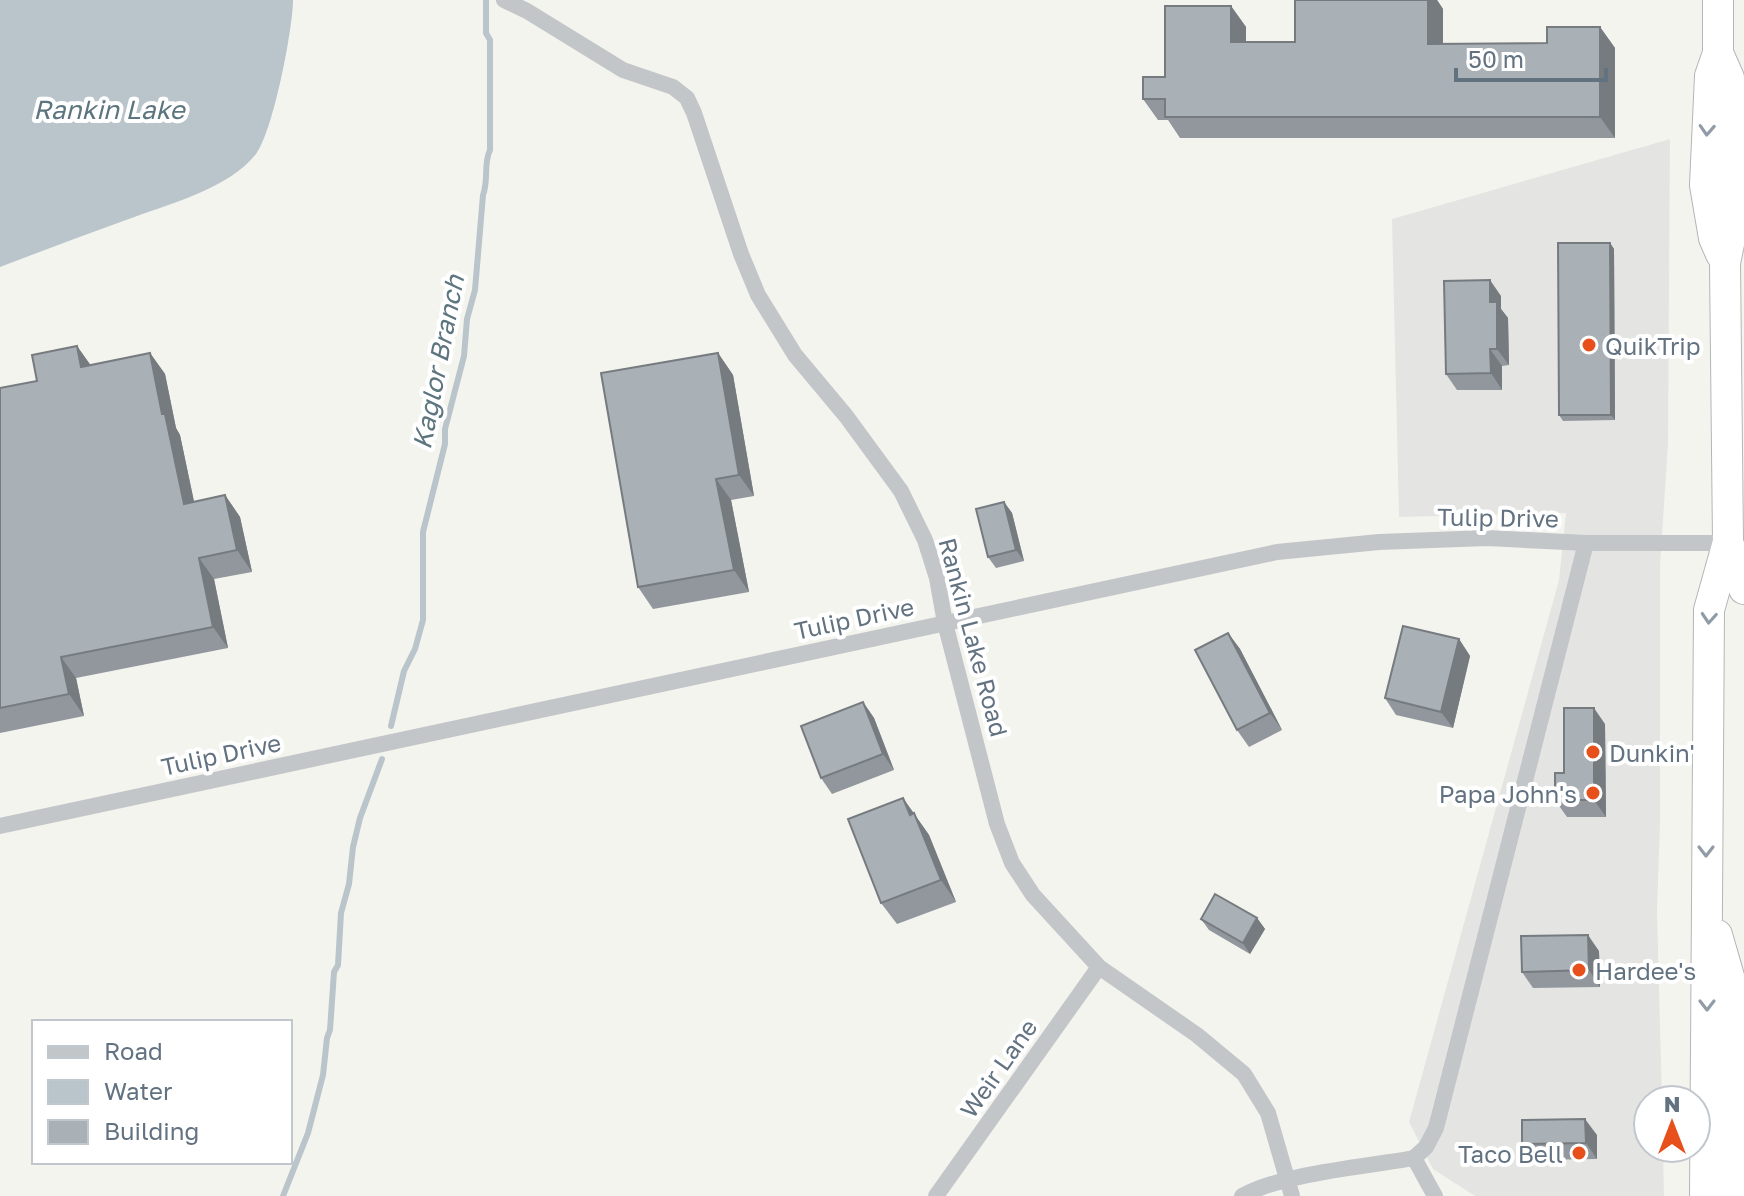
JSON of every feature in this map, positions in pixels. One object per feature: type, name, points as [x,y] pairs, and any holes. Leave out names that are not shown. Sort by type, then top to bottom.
[{"type":"highway","points":[[1718,0],[1718,53],[1729,78],[1733,173],[1730,239],[1725,263],[1736,543],[1744,589]]},
{"type":"highway","points":[[1705,1196],[1709,610],[1736,543]]},
{"type":"highway","points":[[1706,899],[1730,980],[1733,1196]]},
{"type":"street","name":"Rankin Lake Road","points":[[504,0],[623,70],[666,84],[687,98],[758,295],[795,355],[846,416],[901,491],[925,540],[997,824],[1012,863],[1033,895],[1099,967],[1197,1035],[1244,1074],[1268,1113],[1290,1188]]},
{"type":"street","name":"Tulip Drive","points":[[0,826],[1277,552],[1379,542],[1487,538],[1586,543],[1736,543]]},
{"type":"street","points":[[1242,1196],[1258,1187],[1290,1188],[1414,1158],[1426,1147],[1436,1128],[1586,543]]},
{"type":"street","name":"Weir Lane","points":[[936,1196],[1099,967]]},
{"type":"street","points":[[1414,1158],[1435,1196]]},
{"type":"shaded area","points":[[1670,139],[1668,444],[1660,566],[1657,910],[1662,1084],[1632,1084],[1632,1164],[1663,1164],[1664,1196],[1475,1196],[1433,1169],[1409,1122],[1559,580],[1566,513],[1399,517],[1392,219]]},
{"type":"water","name":"Rankin Lake","points":[[0,0],[293,0],[281,80],[269,125],[256,154],[230,177],[196,194],[0,267]]},
{"type":"building","points":[[1295,0],[1428,0],[1428,44],[1547,43],[1547,27],[1600,27],[1600,117],[1165,117],[1165,99],[1143,99],[1143,77],[1165,77],[1165,6],[1231,6],[1231,42],[1295,42]]},
{"type":"building","name":"QuikTrip","points":[[1558,243],[1610,243],[1611,415],[1559,415]]},
{"type":"building","points":[[1490,280],[1490,302],[1497,302],[1497,349],[1490,349],[1491,373],[1446,374],[1444,281]]},
{"type":"building","points":[[77,346],[81,367],[150,353],[184,504],[225,495],[237,550],[199,558],[213,627],[61,657],[69,694],[0,708],[0,388],[37,381],[32,355]]},
{"type":"building","points":[[718,353],[739,475],[716,479],[734,570],[638,587],[601,373]]},
{"type":"building","points":[[1004,502],[1016,550],[988,557],[976,509]]},
{"type":"building","points":[[1403,626],[1459,639],[1441,712],[1385,698]]},
{"type":"building","points":[[1228,633],[1270,713],[1237,730],[1195,650]]},
{"type":"building","points":[[863,702],[883,754],[821,778],[801,726]]},
{"type":"building","points":[[1564,708],[1594,708],[1594,800],[1555,800],[1555,773],[1564,773]]},
{"type":"building","points":[[903,798],[910,815],[914,813],[941,880],[881,903],[848,819]]},
{"type":"building","points":[[1215,894],[1257,918],[1243,943],[1201,919]]},
{"type":"building","points":[[1588,935],[1589,970],[1522,972],[1521,936]]},
{"type":"building","points":[[1585,1119],[1586,1143],[1522,1144],[1522,1120]]},
{"type":"waterway","name":"Kaglor Branch","points":[[391,726],[404,671],[415,649],[423,620],[423,532],[464,356],[467,319],[475,290],[490,150],[490,40],[486,33],[486,0]]},
{"type":"waterway","name":"Kaglor Branch","points":[[283,1196],[308,1133],[323,1075],[334,972],[338,965],[341,913],[349,884],[353,847],[360,818],[382,759]]},
{"type":"place","name":"QuikTrip","points":[[1589,345]]},
{"type":"place","name":"Dunkin'","points":[[1593,752]]},
{"type":"place","name":"Papa John's","points":[[1593,793]]},
{"type":"place","name":"Hardee's","points":[[1579,970]]},
{"type":"place","name":"Taco Bell","points":[[1579,1153]]}]
